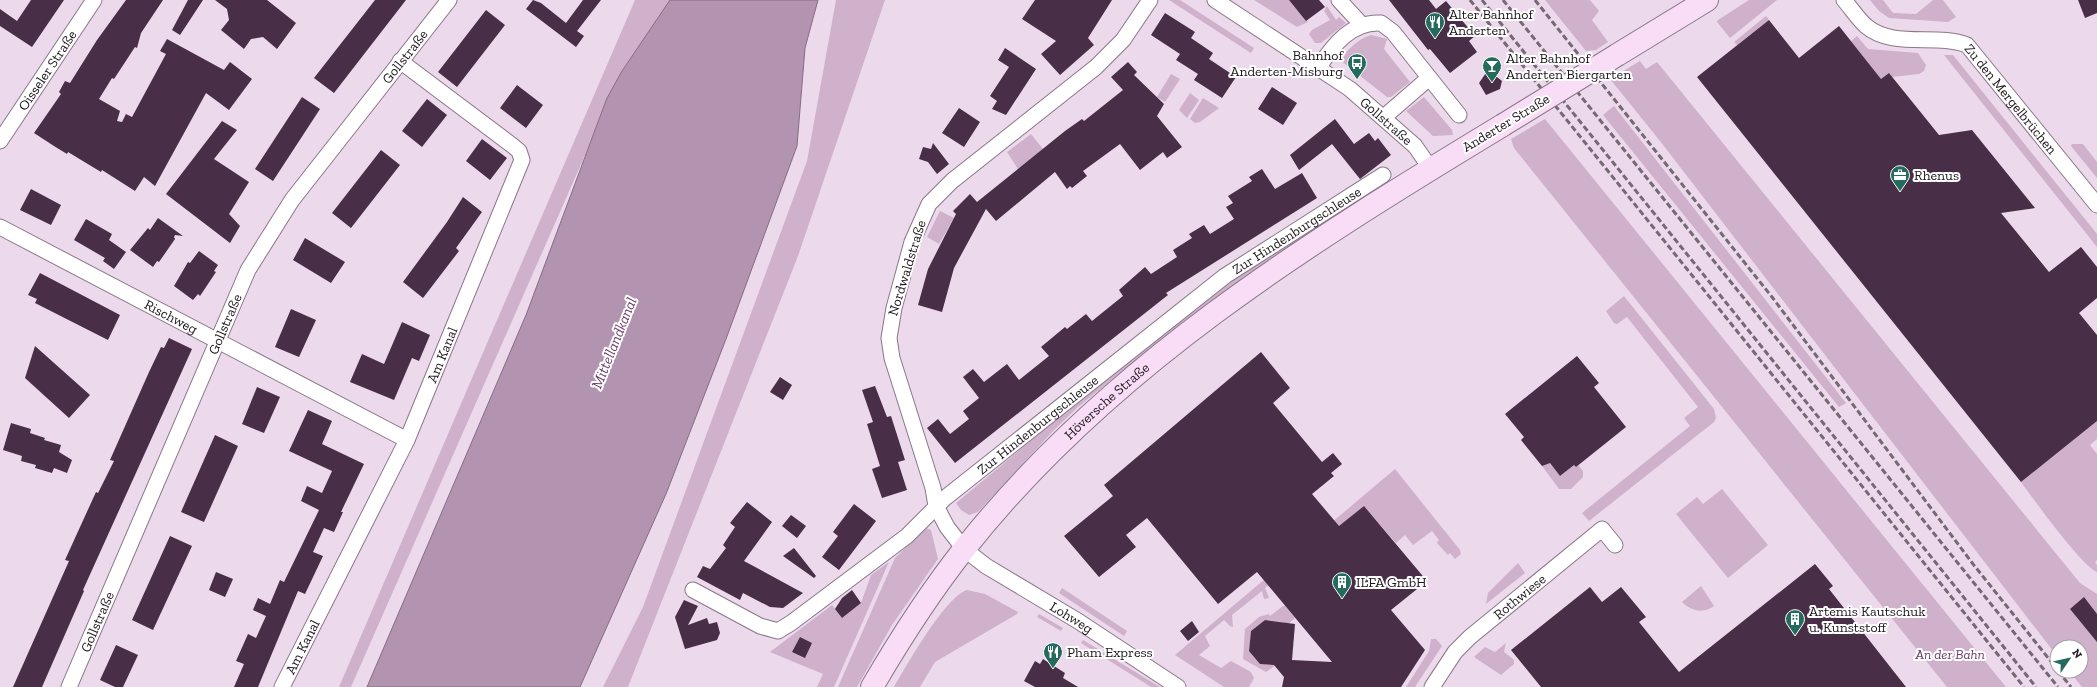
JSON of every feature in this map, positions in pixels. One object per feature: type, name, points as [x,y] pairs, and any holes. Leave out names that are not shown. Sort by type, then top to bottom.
[{"type":"main road","name":"Anderter Straße","points":[[1408,183],[1707,0]]},
{"type":"main road","name":"Höversche Straße","points":[[872,687],[923,606],[964,549],[1036,468],[1083,421],[1151,363],[1217,311],[1281,265],[1408,183]]},
{"type":"street","name":"Oisseler Straße","points":[[0,141],[94,0]]},
{"type":"street","name":"Gollstraße","points":[[68,687],[216,340],[248,270],[292,200],[449,0]]},
{"type":"street","name":"Nordwaldstraße","points":[[964,549],[947,527],[936,506],[933,488],[892,358],[889,338],[894,308],[919,223],[929,204],[938,193],[1111,53],[1123,40],[1150,0]]},
{"type":"street","name":"Gollstraße","points":[[1215,0],[1319,67],[1350,89],[1416,146],[1430,169]]},
{"type":"street","points":[[1339,0],[1362,25]]},
{"type":"street","name":"Zu den Mergelbrüchen","points":[[1844,0],[1865,26],[1885,37],[1955,40],[1967,45],[2097,205]]},
{"type":"street","points":[[1319,67],[1334,44],[1362,25],[1381,23],[1393,32],[1459,115]]},
{"type":"street","name":"Am Kanal","points":[[282,687],[407,440],[522,160],[519,151],[514,146],[400,61]]},
{"type":"street","points":[[1384,117],[1429,78]]},
{"type":"street","name":"Zur Hindenburgschleuse","points":[[693,590],[760,626],[778,630],[791,623],[907,536],[936,506],[1225,276],[1383,176]]},
{"type":"street","name":"Rischweg","points":[[0,227],[407,440]]},
{"type":"street","name":"Rothwiese","points":[[1432,687],[1456,652],[1470,637],[1602,529],[1615,545]]},
{"type":"street","name":"Lohweg","points":[[964,549],[986,566],[1078,621],[1178,687]]},
{"type":"green space","points":[[635,0],[670,0],[622,71],[351,687],[339,687]]},
{"type":"green space","points":[[836,0],[885,0],[798,256],[628,687],[603,687],[643,607],[807,161]]},
{"type":"green space","points":[[1169,0],[1180,0],[1254,48],[1251,53]]},
{"type":"green space","points":[[1254,0],[1291,0],[1290,1],[1308,22],[1297,27]]},
{"type":"green space","points":[[1545,0],[1590,0],[1599,11],[1592,20],[1608,42],[1596,50],[1586,51]]},
{"type":"green space","points":[[1749,0],[1777,0],[1730,38],[1717,22],[1718,20]]},
{"type":"green space","points":[[1870,0],[1883,0],[1893,13],[1916,14],[1933,0],[1943,0],[1956,17],[1948,22],[1889,18],[1879,11]]},
{"type":"green space","points":[[1327,6],[1336,20],[1339,17],[1346,23],[1321,43],[1315,43],[1309,34],[1312,30],[1330,20],[1324,11]]},
{"type":"green space","points":[[1766,16],[1769,20],[1737,45],[1734,42]]},
{"type":"green space","points":[[1371,35],[1387,39],[1384,49],[1410,82],[1391,97],[1387,97],[1340,60],[1354,45]]},
{"type":"green space","points":[[1857,36],[1868,49],[1918,53],[1926,65],[1924,71],[1919,74],[1892,77],[1889,73],[1881,79],[1851,41]]},
{"type":"green space","points":[[1944,55],[1953,55],[2097,234],[2097,247]]},
{"type":"green space","points":[[1640,61],[1646,69],[1657,62],[2080,583],[2097,594],[2097,687],[2082,687],[2076,679],[2089,679],[2089,639],[2049,639],[2049,646],[1660,141],[1610,79]]},
{"type":"green space","points":[[1171,74],[1180,79],[1165,102],[1157,97]]},
{"type":"green space","points":[[1190,93],[1199,100],[1187,118],[1179,110]]},
{"type":"green space","points":[[1424,97],[1452,130],[1453,135],[1433,136],[1406,111]]},
{"type":"green space","points":[[1203,98],[1219,108],[1200,122],[1195,123],[1190,119]]},
{"type":"green space","points":[[1614,106],[1846,403],[1839,407],[1603,115]]},
{"type":"green space","name":"An der Bahn","points":[[1545,119],[2006,687],[1947,687],[1514,148],[1511,139]]},
{"type":"green space","points":[[1031,134],[1043,149],[1018,169],[1007,152]]},
{"type":"green space","points":[[2072,144],[2083,144],[2097,162],[2097,178],[2071,146]]},
{"type":"green space","points":[[1389,179],[1390,182],[1158,344],[1116,376],[1077,408],[1054,430],[978,512],[969,515],[961,510],[956,503],[1075,404],[1221,287]]},
{"type":"green space","points":[[940,211],[954,218],[939,244],[927,237]]},
{"type":"green space","points":[[1624,296],[1714,409],[1716,418],[1714,422],[1589,521],[1582,513],[1690,426],[1684,418],[1698,407],[1627,317],[1617,324],[1614,323],[1606,311]]},
{"type":"green space","points":[[2097,421],[2097,439],[2090,445],[2097,454],[2097,560],[2095,562],[2097,565],[2097,572],[2080,558],[2069,545],[2021,482]]},
{"type":"green space","points":[[1546,463],[1550,463],[1560,476],[1574,465],[1576,467],[1578,465],[1583,471],[1583,477],[1571,489],[1559,489],[1542,466]]},
{"type":"green space","points":[[1395,469],[1460,550],[1461,554],[1455,559],[1450,553],[1448,555],[1437,543],[1439,540],[1432,531],[1413,545],[1405,535],[1396,543],[1364,506],[1265,588],[1269,598],[1264,599],[1262,591],[1232,615],[1233,627],[1224,620],[1205,636],[1210,646],[1199,655],[1221,668],[1231,661],[1251,672],[1254,678],[1249,687],[1224,687],[1175,655]]},
{"type":"green space","points":[[1722,489],[1768,545],[1728,578],[1676,514],[1697,497],[1703,504]]},
{"type":"green space","points":[[926,528],[931,530],[938,559],[892,625],[857,687],[838,687],[895,558]]},
{"type":"green space","points":[[889,562],[834,687],[817,687],[823,674],[770,652],[832,605],[842,618],[861,603],[871,575]]},
{"type":"green space","points":[[1518,563],[1525,573],[1486,604],[1488,593]]},
{"type":"green space","points":[[1701,586],[1714,606],[1701,611],[1689,608],[1682,602]]},
{"type":"green space","points":[[1062,588],[1127,631],[1124,636],[1059,593]]},
{"type":"green space","points":[[967,590],[985,594],[1018,612],[935,662],[920,687],[894,687],[917,648],[938,618],[958,595]]},
{"type":"green space","points":[[1285,606],[1295,618],[1286,626],[1283,622],[1265,620],[1251,631],[1249,651],[1276,665],[1266,672],[1243,659],[1245,629],[1259,617],[1269,614],[1270,616]]},
{"type":"green space","points":[[1039,614],[1063,628],[1061,631],[1037,617]]},
{"type":"green space","points":[[1431,639],[1436,639],[1442,646],[1415,687],[1406,687],[1429,651]]},
{"type":"green space","points":[[1083,640],[1160,687],[1151,687],[1081,643]]},
{"type":"green space","points":[[1506,643],[1504,652],[1514,660],[1514,664],[1501,675],[1474,657],[1485,647],[1495,652]]},
{"type":"water","name":"Mittellandkanal","points":[[670,0],[818,0],[805,48],[797,146],[726,339],[666,494],[580,687],[367,687],[526,315],[607,98],[622,71]]},
{"type":"building","points":[[31,0],[64,0],[32,47],[0,26],[0,9],[17,21]]},
{"type":"building","points":[[126,0],[163,0],[141,33],[137,48],[135,47],[114,79],[112,78],[99,99],[120,111],[117,121],[122,122],[126,114],[132,117],[166,54],[160,51],[167,39],[224,70],[230,62],[252,79],[229,110],[206,93],[155,186],[144,177],[135,191],[102,170],[101,172],[68,152],[67,154],[34,133],[61,94],[59,92],[65,81],[70,83],[97,40]]},
{"type":"building","points":[[188,0],[203,0],[180,35],[172,30]]},
{"type":"building","points":[[215,0],[267,0],[296,23],[277,49],[263,37],[251,39],[244,49],[221,30],[229,20],[227,9]]},
{"type":"building","points":[[375,0],[406,0],[334,93],[314,78]]},
{"type":"building","points":[[533,0],[541,3],[566,23],[583,0],[601,0],[577,31],[584,36],[576,47],[526,9]]},
{"type":"building","points":[[1035,0],[1112,0],[1088,38],[1094,45],[1060,75],[1041,54],[1056,41],[1022,19]]},
{"type":"building","points":[[1289,0],[1319,0],[1325,7],[1306,21]]},
{"type":"building","points":[[1389,0],[1429,0],[1436,9],[1446,1],[1475,36],[1469,41],[1477,52],[1450,73],[1430,49],[1428,50]]},
{"type":"building","points":[[2078,0],[2097,0],[2097,13],[2085,18]]},
{"type":"building","points":[[486,10],[505,25],[457,87],[438,72]]},
{"type":"building","points":[[1165,13],[1195,32],[1191,38],[1213,53],[1209,59],[1236,77],[1222,98],[1194,80],[1198,74],[1176,60],[1180,54],[1151,35]]},
{"type":"building","points":[[1769,20],[1799,58],[1839,26],[1881,79],[1889,73],[1939,135],[1972,130],[2035,208],[2001,213],[2049,272],[2081,247],[2097,267],[2097,298],[2079,313],[2097,335],[2097,421],[2021,482],[1697,77]]},
{"type":"building","points":[[1005,48],[1036,69],[1006,115],[992,109],[997,101],[990,96],[1009,67],[998,60]]},
{"type":"building","points":[[1128,62],[1137,72],[1134,75],[1164,104],[1157,116],[1182,147],[1167,158],[1163,152],[1140,170],[1120,144],[1083,171],[1087,176],[1072,188],[1070,186],[1067,189],[1055,172],[996,221],[986,209],[954,268],[942,312],[918,305],[928,269],[956,214],[953,211],[970,194],[977,202],[1065,131],[1082,119],[1084,121],[1123,90],[1111,77]]},
{"type":"building","points":[[1488,70],[1502,81],[1500,89],[1486,95],[1479,83]]},
{"type":"building","points":[[517,85],[543,105],[526,128],[500,108]]},
{"type":"building","points":[[1272,87],[1297,103],[1283,125],[1258,109]]},
{"type":"building","points":[[302,97],[320,109],[273,181],[255,169]]},
{"type":"building","points":[[427,99],[447,115],[422,147],[402,131]]},
{"type":"building","points":[[959,108],[980,122],[964,147],[942,133]]},
{"type":"building","points":[[1335,119],[1354,144],[1369,133],[1375,141],[1378,138],[1391,155],[1360,179],[1332,144],[1299,170],[1290,155]]},
{"type":"building","points":[[222,121],[237,130],[214,159],[249,182],[229,214],[240,226],[230,243],[166,194]]},
{"type":"building","points":[[482,139],[507,158],[490,180],[466,161]]},
{"type":"building","points":[[933,143],[949,164],[937,174],[928,162],[919,159],[923,147],[931,149]]},
{"type":"building","points":[[381,150],[400,165],[351,228],[332,213]]},
{"type":"building","points":[[1262,169],[1275,189],[1302,173],[1317,198],[1166,293],[1168,295],[955,463],[927,428],[938,419],[950,434],[969,419],[963,411],[979,398],[963,377],[973,369],[984,382],[1007,364],[1019,380],[1049,356],[1041,347],[1065,327],[1067,329],[1086,314],[1092,321],[1123,296],[1119,290],[1145,267],[1151,274],[1177,257],[1173,250],[1192,238],[1189,234],[1204,225],[1210,234],[1234,219],[1226,207],[1233,203],[1228,196],[1252,181],[1249,177]]},
{"type":"building","points":[[31,189],[61,205],[51,225],[20,210]]},
{"type":"building","points":[[463,197],[482,212],[456,248],[459,251],[423,298],[403,282],[447,222]]},
{"type":"building","points":[[158,218],[183,236],[175,235],[175,239],[159,262],[157,261],[153,267],[130,250],[148,228],[150,230]]},
{"type":"building","points":[[86,219],[112,234],[109,240],[126,252],[114,269],[103,261],[105,258],[74,240]]},
{"type":"building","points":[[305,238],[345,262],[331,283],[293,260]]},
{"type":"building","points":[[199,251],[218,265],[214,271],[216,272],[200,296],[198,294],[193,300],[174,286],[188,262],[190,263]]},
{"type":"building","points":[[40,273],[120,315],[108,340],[35,303],[37,299],[28,295]]},
{"type":"building","points":[[291,309],[316,320],[299,357],[275,347]]},
{"type":"building","points":[[402,322],[430,335],[419,361],[412,358],[394,400],[350,382],[362,354],[384,364]]},
{"type":"building","points":[[169,338],[192,349],[83,590],[84,591],[42,687],[13,687],[69,561],[65,560],[96,492],[98,493],[114,461],[110,460],[149,372],[161,347],[164,348]]},
{"type":"building","points":[[35,346],[90,395],[69,418],[25,378]]},
{"type":"building","points":[[1261,352],[1290,388],[1273,403],[1322,462],[1333,453],[1342,464],[1331,473],[1334,476],[1312,494],[1339,526],[1364,506],[1427,581],[1391,610],[1425,650],[1401,687],[1282,687],[1284,677],[1274,665],[1260,664],[1249,651],[1251,631],[1265,620],[1295,624],[1292,660],[1332,662],[1257,572],[1218,604],[1147,518],[1126,535],[1136,547],[1099,577],[1064,536],[1113,496],[1104,485]]},
{"type":"building","points":[[1577,356],[1599,383],[1594,387],[1626,427],[1576,467],[1574,465],[1560,476],[1550,463],[1542,466],[1521,440],[1524,437],[1505,414]]},
{"type":"building","points":[[780,377],[792,385],[783,400],[770,392]]},
{"type":"building","points":[[875,386],[887,417],[891,416],[905,460],[898,462],[907,490],[882,498],[872,469],[880,466],[867,424],[873,422],[862,390]]},
{"type":"building","points":[[257,387],[280,397],[264,433],[242,424]]},
{"type":"building","points":[[308,410],[332,421],[322,444],[364,464],[341,512],[343,512],[334,532],[324,528],[313,552],[323,556],[305,594],[298,591],[258,687],[234,687],[244,664],[236,661],[248,634],[256,638],[266,616],[253,610],[258,598],[270,604],[280,580],[284,582],[319,510],[301,501],[307,486],[322,493],[332,471],[289,451]]},
{"type":"building","points":[[11,423],[31,429],[30,433],[45,438],[44,440],[61,445],[59,452],[72,460],[67,473],[54,468],[52,473],[35,468],[36,465],[21,461],[22,456],[3,450]]},
{"type":"building","points":[[215,435],[238,446],[204,522],[181,512]]},
{"type":"building","points":[[747,502],[772,522],[744,561],[803,593],[783,608],[770,607],[743,593],[740,600],[697,577],[703,566],[710,569],[726,548],[723,545],[735,527],[730,523]]},
{"type":"building","points":[[854,504],[876,521],[839,570],[822,557],[838,536],[833,532]]},
{"type":"building","points":[[791,515],[806,526],[797,538],[782,526]]},
{"type":"building","points":[[170,536],[192,546],[153,630],[132,620]]},
{"type":"building","points":[[794,548],[816,576],[814,578],[783,556]]},
{"type":"building","name":"Artemis Kautschuk u. Kunststoff","points":[[1815,564],[1833,586],[1829,589],[1906,687],[1541,687],[1511,650],[1590,587],[1602,602],[1621,587],[1646,617],[1639,622],[1679,672]]},
{"type":"building","points":[[216,572],[233,579],[225,597],[209,590]]},
{"type":"building","points":[[852,590],[861,603],[842,618],[835,609],[842,598]]},
{"type":"building","points":[[2084,597],[2097,614],[2097,642],[2070,609]]},
{"type":"building","points":[[684,600],[698,606],[688,625],[707,618],[709,624],[717,622],[720,633],[717,640],[685,649],[675,617]]},
{"type":"building","points":[[1192,621],[1199,632],[1188,641],[1180,631]]},
{"type":"building","points":[[800,637],[812,643],[805,658],[792,652]]},
{"type":"building","points":[[116,645],[138,655],[123,687],[115,687],[100,680]]},
{"type":"building","points":[[1043,659],[1065,673],[1063,678],[1078,687],[1035,687],[1024,681],[1035,661],[1040,664]]},
{"type":"railway","points":[[1470,0],[2024,687]]},
{"type":"railway","points":[[1482,0],[2036,687]]},
{"type":"railway","points":[[1503,0],[2058,687]]},
{"type":"railway","points":[[1535,0],[1772,297],[1973,564],[2049,659]]},
{"type":"railway","points":[[2064,679],[2071,687]]},
{"type":"place","name":"Alter Bahnhof Anderten","points":[[1435,39]]},
{"type":"place","name":"Bahnhof Anderten-Misburg","points":[[1357,80]]},
{"type":"place","name":"Alter Bahnhof Anderten Biergarten","points":[[1492,83]]},
{"type":"place","name":"Rhenus","points":[[1900,192]]},
{"type":"place","name":"ILFA GmbH","points":[[1342,599]]},
{"type":"place","name":"Artemis Kautschuk u. Kunststoff","points":[[1795,636]]},
{"type":"place","name":"Pham Express","points":[[1053,669]]}]
